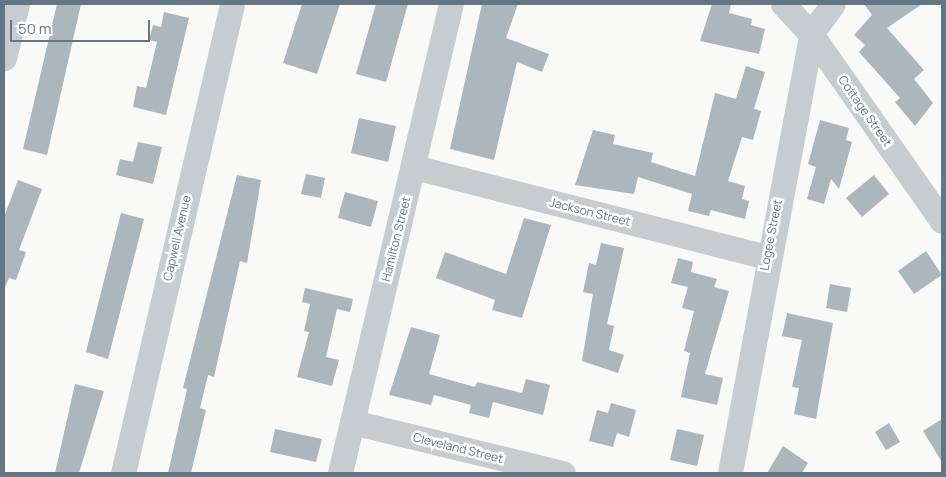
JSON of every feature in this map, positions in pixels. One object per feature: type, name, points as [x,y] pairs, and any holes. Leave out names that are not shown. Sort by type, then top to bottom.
[{"type":"street","points":[[4,58],[16,4]]},
{"type":"street","name":"Capwell Avenue","points":[[123,473],[232,4]]},
{"type":"street","name":"Hamilton Street","points":[[340,473],[414,168],[451,4]]},
{"type":"street","name":"Cottage Street","points":[[783,4],[811,34],[942,221]]},
{"type":"street","name":"Logee Street","points":[[730,473],[766,257],[811,34],[833,4]]},
{"type":"street","name":"Jackson Street","points":[[414,168],[766,257]]},
{"type":"street","name":"Cleveland Street","points":[[352,422],[563,473]]},
{"type":"building","points":[[57,4],[81,4],[47,155],[23,149]]},
{"type":"building","points":[[302,4],[340,4],[317,74],[283,63]]},
{"type":"building","points":[[376,4],[408,4],[386,82],[356,74]]},
{"type":"building","points":[[482,4],[518,4],[506,38],[549,54],[542,72],[517,62],[494,160],[450,149]]},
{"type":"building","points":[[712,4],[731,4],[729,13],[752,19],[751,25],[765,29],[759,54],[700,41]]},
{"type":"building","points":[[864,4],[922,4],[887,28],[924,70],[914,79],[933,103],[915,126],[895,102],[900,98],[859,52],[865,45],[854,35],[872,15]]},
{"type":"building","points":[[164,12],[189,18],[166,115],[133,107],[137,86],[146,88],[157,42],[149,40],[153,25],[161,27]]},
{"type":"building","points":[[746,66],[765,72],[754,109],[761,111],[753,140],[742,137],[728,181],[745,186],[742,199],[749,201],[745,219],[711,210],[709,216],[688,211],[692,194],[638,177],[634,194],[575,185],[593,130],[615,135],[613,144],[653,153],[651,162],[695,176],[715,93],[736,99]]},
{"type":"building","points":[[359,118],[396,126],[388,162],[351,153]]},
{"type":"building","points":[[820,120],[849,128],[846,140],[852,142],[839,189],[831,179],[824,204],[807,199],[816,167],[808,164]]},
{"type":"building","points":[[138,142],[162,147],[153,184],[116,175],[120,159],[133,162]]},
{"type":"building","points":[[306,174],[325,178],[321,198],[301,194]]},
{"type":"building","points":[[237,175],[261,180],[247,263],[240,261],[214,377],[208,375],[200,408],[206,410],[191,473],[168,473],[187,389],[183,388]]},
{"type":"building","points":[[874,175],[889,194],[862,217],[846,198]]},
{"type":"building","points":[[18,180],[42,189],[19,250],[26,252],[16,280],[9,278],[5,287],[4,217]]},
{"type":"building","points":[[345,192],[378,201],[371,227],[338,218]]},
{"type":"building","points":[[121,213],[144,219],[108,359],[86,352]]},
{"type":"building","points":[[524,218],[551,225],[522,318],[492,310],[495,300],[436,278],[445,252],[506,274]]},
{"type":"building","points":[[601,243],[624,248],[607,324],[614,326],[609,350],[624,355],[618,373],[582,361],[593,294],[583,292],[589,263],[596,265]]},
{"type":"building","points":[[926,251],[942,275],[914,294],[898,271]]},
{"type":"building","points":[[678,258],[693,262],[691,272],[717,279],[714,287],[729,291],[705,374],[723,378],[717,405],[681,397],[690,353],[684,351],[694,311],[682,308],[688,287],[671,283]]},
{"type":"building","points":[[830,284],[851,288],[847,312],[826,308]]},
{"type":"building","points":[[305,288],[353,299],[350,312],[337,309],[326,357],[339,360],[332,386],[297,377],[309,332],[304,331],[310,304],[302,302]]},
{"type":"building","points":[[787,313],[833,323],[816,419],[794,414],[799,388],[792,387],[802,340],[782,336]]},
{"type":"building","points":[[411,327],[440,335],[429,374],[475,387],[477,382],[522,393],[526,379],[550,385],[543,415],[493,402],[489,418],[469,413],[471,405],[434,395],[431,405],[389,395]]},
{"type":"building","points":[[75,384],[104,391],[79,473],[55,473]]},
{"type":"building","points":[[611,403],[636,410],[629,437],[617,433],[613,447],[589,441],[597,410],[608,413]]},
{"type":"building","points":[[942,419],[942,462],[923,431]]},
{"type":"building","points":[[889,423],[900,442],[886,450],[875,432]]},
{"type":"building","points":[[275,429],[322,439],[316,462],[270,452]]},
{"type":"building","points":[[677,429],[704,435],[697,466],[670,460]]},
{"type":"building","points":[[783,446],[808,463],[802,473],[767,473]]}]
